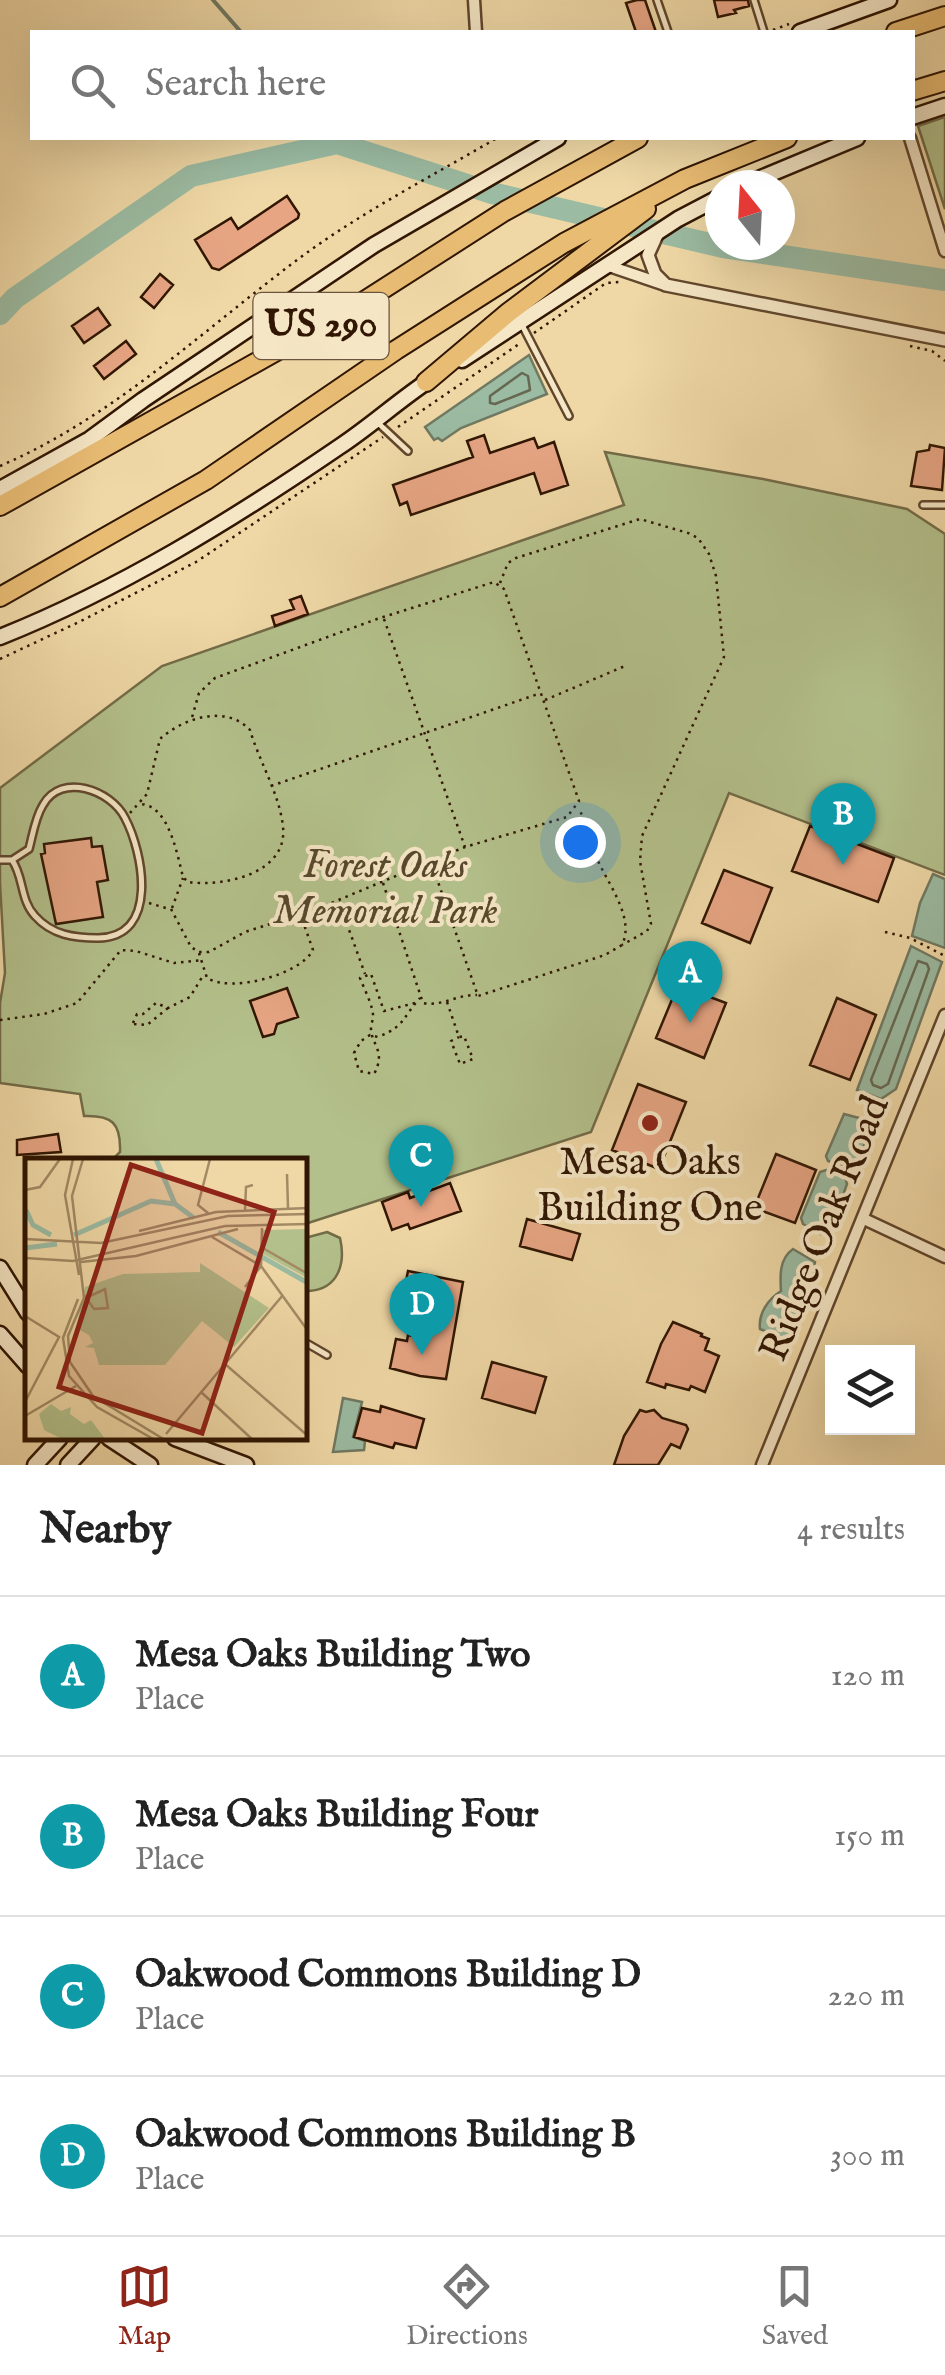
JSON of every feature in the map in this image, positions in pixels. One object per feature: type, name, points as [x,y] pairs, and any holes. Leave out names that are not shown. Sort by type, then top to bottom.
[{"type":"highway","points":[[902,30],[945,16]]},
{"type":"highway","points":[[915,91],[945,81]]},
{"type":"highway","name":"US 290","points":[[0,506],[354,307],[504,211],[634,140]]},
{"type":"highway","points":[[426,382],[508,312],[684,179],[781,140]]},
{"type":"highway","name":"US 290","points":[[0,596],[206,480],[396,350],[564,243],[684,179]]},
{"type":"main road","points":[[806,30],[889,0]]},
{"type":"main road","points":[[915,116],[945,106]]},
{"type":"main road","points":[[0,489],[90,439],[415,221],[555,140]]},
{"type":"main road","points":[[776,170],[851,140]]},
{"type":"main road","points":[[0,638],[58,614],[209,531],[376,421],[426,382],[525,330],[609,266],[705,205]]},
{"type":"main road","points":[[0,629],[20,630]]},
{"type":"main road","points":[[0,1268],[25,1307]]},
{"type":"main road","points":[[0,1334],[25,1363]]},
{"type":"main road","points":[[35,1465],[58,1440]]},
{"type":"main road","points":[[68,1465],[91,1440]]},
{"type":"main road","points":[[112,1440],[150,1465]]},
{"type":"main road","points":[[179,1440],[246,1465]]},
{"type":"street","points":[[474,0],[476,30]]},
{"type":"street","points":[[911,140],[942,240]]},
{"type":"street","points":[[659,232],[648,255],[655,274],[666,285]]},
{"type":"street","points":[[609,266],[666,285],[945,340]]},
{"type":"street","name":"Ridge Oak Road","points":[[762,1465],[945,1015]]},
{"type":"street","points":[[864,1220],[945,1257]]},
{"type":"lane","points":[[657,0],[667,30]]},
{"type":"lane","points":[[754,0],[763,30]]},
{"type":"lane","points":[[525,330],[569,416]]},
{"type":"lane","points":[[376,421],[408,452]]},
{"type":"lane","points":[[923,505],[945,504]]},
{"type":"lane","points":[[0,860],[12,860],[29,849],[43,805],[58,790],[86,788],[109,801],[126,819],[143,876],[142,899],[126,927],[111,936],[60,934],[44,925],[30,909],[12,860]]},
{"type":"lane","points":[[308,1344],[327,1356],[308,1353]]},
{"type":"path","points":[[0,466],[102,410],[190,348],[302,256],[494,140]]},
{"type":"path","points":[[0,658],[196,562],[388,433],[525,330],[606,283],[628,284]]},
{"type":"path","points":[[901,344],[932,351],[945,360]]},
{"type":"path","points":[[382,882],[420,998],[429,1005],[468,994],[478,996],[606,955],[647,931],[651,924],[640,847],[724,657],[716,576],[709,554],[698,538],[688,533],[652,520],[630,520],[516,558],[503,570],[500,584]]},
{"type":"path","points":[[190,721],[199,692],[215,678],[383,617],[494,582],[500,584],[577,792],[577,807],[624,920],[626,933],[622,945]]},
{"type":"path","points":[[383,617],[465,847]]},
{"type":"path","points":[[543,700],[626,666]]},
{"type":"path","points":[[270,786],[541,693]]},
{"type":"path","points":[[126,819],[147,794],[160,739],[190,721],[218,716],[241,721],[250,730],[284,832],[282,842],[261,868],[237,879],[188,882],[164,820],[155,808],[140,804]]},
{"type":"path","points":[[199,952],[209,952],[261,926],[338,900],[465,847],[567,817],[577,807]]},
{"type":"path","points":[[430,862],[478,996]]},
{"type":"path","points":[[184,877],[171,909],[186,939],[199,952],[204,973],[214,983],[237,986],[291,968],[310,957],[314,944],[301,914]]},
{"type":"path","points":[[142,899],[158,908],[171,909]]},
{"type":"path","points":[[338,900],[366,976]]},
{"type":"path","points":[[885,932],[910,938],[945,956]]},
{"type":"path","points":[[0,1020],[44,1014],[76,1004],[121,950],[174,963],[202,960]]},
{"type":"path","points":[[168,1008],[156,1003],[133,1018],[133,1023],[148,1025],[168,1008],[190,998],[204,973]]},
{"type":"path","points":[[415,1003],[384,1012],[372,974],[360,978],[374,1017],[370,1028],[374,1036],[380,1058],[374,1074],[365,1074],[355,1066],[354,1052],[366,1036],[374,1036],[386,1034],[404,1022],[420,998]]},
{"type":"path","points":[[446,1001],[459,1038]]},
{"type":"path","points":[[464,1036],[473,1059],[460,1064],[451,1040],[459,1038],[464,1036]]},
{"type":"green space","points":[[945,117],[945,209],[918,126]]},
{"type":"green space","name":"Forest Oaks Memorial Park","points":[[605,452],[907,509],[945,534],[945,875],[729,793],[591,1132],[308,1223],[308,1158],[114,1158],[120,1152],[116,1128],[108,1119],[84,1116],[80,1094],[0,1083],[0,1003],[5,973],[0,788],[162,666],[624,505]]},
{"type":"green space","points":[[327,1232],[340,1238],[342,1257],[333,1280],[309,1291],[308,1290],[308,1237]]},
{"type":"water","points":[[529,355],[547,394],[461,428],[442,441],[434,440],[425,427]]},
{"type":"water","points":[[933,874],[945,879],[945,948],[912,936],[920,903]]},
{"type":"water","points":[[911,946],[942,962],[896,1089],[881,1099],[857,1090]]},
{"type":"water","points":[[844,1114],[867,1120],[871,1127],[852,1169],[828,1161],[826,1156]]},
{"type":"water","points":[[826,1170],[845,1177],[847,1184],[831,1229],[821,1234],[803,1224],[801,1218],[820,1172]]},
{"type":"water","points":[[793,1249],[815,1262],[801,1289],[800,1313],[789,1341],[760,1329],[760,1323],[765,1307],[781,1291],[783,1263]]},
{"type":"water","points":[[343,1398],[362,1402],[353,1437],[365,1441],[364,1450],[333,1452]]},
{"type":"building","points":[[645,0],[655,30],[635,30],[626,3]]},
{"type":"building","points":[[714,0],[748,0],[749,6],[718,17]]},
{"type":"building","points":[[287,196],[298,218],[219,270],[212,268],[195,240],[231,218],[238,229]]},
{"type":"building","points":[[160,274],[173,285],[154,308],[141,297]]},
{"type":"building","points":[[98,308],[110,325],[84,343],[72,326]]},
{"type":"building","points":[[126,341],[136,354],[104,379],[94,366]]},
{"type":"building","points":[[484,435],[490,453],[534,438],[538,448],[554,442],[568,485],[541,494],[534,473],[411,515],[407,502],[400,505],[393,485],[473,457],[467,441]]},
{"type":"building","points":[[930,445],[945,448],[942,490],[911,486],[917,452],[929,450]]},
{"type":"building","points":[[301,596],[308,614],[275,626],[272,616],[294,609],[290,600]]},
{"type":"building","points":[[810,826],[894,858],[878,902],[792,871]]},
{"type":"building","points":[[91,838],[92,847],[102,846],[108,880],[97,882],[103,917],[56,924],[41,854],[45,853],[44,844]]},
{"type":"building","points":[[724,870],[772,888],[750,943],[702,923]]},
{"type":"building","points":[[678,985],[726,1003],[704,1058],[656,1038]]},
{"type":"building","points":[[287,988],[298,1017],[277,1024],[274,1034],[263,1037],[250,1001]]},
{"type":"building","points":[[837,998],[876,1015],[850,1080],[810,1065]]},
{"type":"building","name":"Mesa Oaks Building One","points":[[638,1084],[686,1102],[659,1169],[612,1150]]},
{"type":"building","points":[[58,1134],[61,1152],[17,1155],[17,1140]]},
{"type":"building","points":[[776,1154],[816,1170],[795,1223],[754,1208]]},
{"type":"building","points":[[450,1183],[461,1211],[410,1229],[408,1224],[392,1230],[382,1202],[408,1192],[410,1198]]},
{"type":"building","points":[[527,1219],[580,1234],[572,1260],[520,1246]]},
{"type":"building","points":[[408,1271],[463,1282],[446,1379],[390,1368],[396,1339],[407,1341],[408,1335],[423,1338],[428,1311],[413,1309],[414,1303],[402,1301]]},
{"type":"building","points":[[673,1322],[709,1339],[705,1350],[719,1356],[705,1392],[691,1386],[689,1390],[666,1384],[665,1388],[647,1382]]},
{"type":"building","points":[[492,1362],[546,1377],[535,1413],[482,1398]]},
{"type":"building","points":[[381,1406],[424,1419],[416,1448],[395,1443],[393,1448],[354,1437],[362,1408],[380,1412]]},
{"type":"building","points":[[640,1410],[654,1410],[662,1418],[686,1425],[680,1448],[671,1444],[658,1465],[614,1465],[624,1436]]},
{"type":"waterway","points":[[213,0],[239,30]]},
{"type":"waterway","points":[[334,140],[337,143]]},
{"type":"waterway","points":[[0,314],[15,298],[191,176],[337,143],[492,193],[723,247],[945,280]]},
{"type":"place","name":"Mesa Oaks Building Four","points":[[843,865]]},
{"type":"place","name":"Mesa Oaks Building Two","points":[[690,1023]]},
{"type":"place","name":"Mesa Oaks Building One","points":[[650,1123]]},
{"type":"place","name":"Oakwood Commons Building D","points":[[421,1207]]},
{"type":"place","name":"Oakwood Commons Building B","points":[[422,1355]]}]
